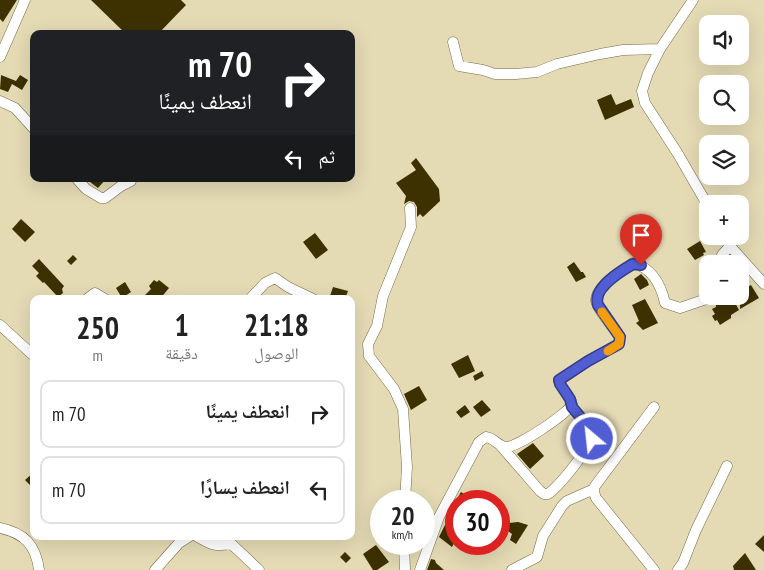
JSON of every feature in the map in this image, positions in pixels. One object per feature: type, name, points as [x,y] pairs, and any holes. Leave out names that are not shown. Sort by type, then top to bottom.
[{"type":"street","points":[[1,49],[25,0]]},
{"type":"street","points":[[693,0],[660,49],[648,73],[642,91],[644,103],[678,154],[702,195]]},
{"type":"street","points":[[453,42],[460,66],[495,74],[537,72],[557,64],[623,50],[660,49]]},
{"type":"street","points":[[0,101],[15,108],[30,125]]},
{"type":"street","points":[[79,182],[86,190],[101,198],[105,198],[121,186],[131,182]]},
{"type":"street","points":[[406,490],[407,467],[403,409],[394,390],[369,356],[368,350],[370,339],[377,326],[383,296],[411,227],[410,208]]},
{"type":"street","points":[[722,255],[730,246],[764,284]]},
{"type":"street","points":[[420,570],[439,518],[476,448],[486,437],[493,439],[500,445],[544,494],[548,494],[561,481],[592,439],[592,431],[572,407],[570,399],[559,380],[619,344],[620,337],[600,310],[596,300],[598,292],[617,274],[633,264],[641,265],[654,275],[665,303],[680,308],[699,301]]},
{"type":"street","points":[[254,295],[265,283],[275,278],[305,295]]},
{"type":"street","points":[[0,325],[30,348]]},
{"type":"street","points":[[500,445],[507,447],[520,443],[561,417],[572,407]]},
{"type":"street","points":[[512,570],[529,563],[537,557],[543,536],[565,503],[594,489],[654,407]]},
{"type":"street","points":[[678,570],[683,563],[696,530],[727,466]]},
{"type":"street","points":[[594,489],[596,498],[654,570]]},
{"type":"street","points":[[0,528],[12,531],[26,539],[35,553],[39,570]]},
{"type":"street","points":[[154,570],[184,540]]},
{"type":"street","points":[[203,540],[216,546],[227,540],[259,570]]},
{"type":"street","points":[[404,555],[405,570]]},
{"type":"building","points":[[0,0],[17,0],[3,22],[0,19]]},
{"type":"building","points":[[91,0],[181,0],[186,5],[162,30],[122,30]]},
{"type":"building","points":[[1,75],[16,81],[20,75],[28,80],[22,90],[12,84],[8,92],[0,89]]},
{"type":"building","points":[[611,94],[616,105],[631,99],[634,107],[605,120],[597,100]]},
{"type":"building","points":[[416,158],[439,189],[440,201],[423,217],[420,214],[417,217],[417,207],[414,202],[409,201],[404,204],[406,196],[396,183],[416,170],[411,163]]},
{"type":"building","points":[[90,182],[103,182],[98,188]]},
{"type":"building","points":[[21,219],[35,232],[25,242],[12,229]]},
{"type":"building","points":[[315,233],[328,250],[316,259],[303,242]]},
{"type":"building","points":[[699,242],[699,245],[702,245],[706,252],[703,253],[704,255],[699,255],[699,258],[695,260],[687,249]]},
{"type":"building","points":[[73,255],[77,259],[71,265],[67,261]]},
{"type":"building","points":[[39,259],[64,286],[62,289],[63,293],[56,295],[36,276],[39,273],[32,266]]},
{"type":"building","points":[[574,262],[586,277],[576,282],[567,267]]},
{"type":"building","points":[[641,274],[649,285],[640,290],[634,279]]},
{"type":"building","points":[[154,280],[157,282],[159,280],[169,288],[163,295],[145,295],[151,289],[149,286]]},
{"type":"building","points":[[125,282],[131,292],[126,295],[120,295],[116,288]]},
{"type":"building","points":[[751,285],[759,298],[749,304],[749,286]]},
{"type":"building","points":[[333,287],[348,291],[346,295],[330,295]]},
{"type":"building","points":[[645,299],[658,323],[643,330],[636,323],[639,321],[632,305]]},
{"type":"building","points":[[716,305],[736,305],[739,310],[720,325],[712,316],[715,314],[712,309]]},
{"type":"building","points":[[468,355],[475,371],[459,378],[451,364]]},
{"type":"building","points":[[482,371],[484,376],[475,381],[473,376]]},
{"type":"building","points":[[419,386],[427,400],[411,410],[404,394]]},
{"type":"building","points":[[482,400],[491,410],[481,417],[473,407]]},
{"type":"building","points":[[465,405],[470,412],[461,418],[456,412]]},
{"type":"building","points":[[533,443],[544,456],[530,469],[517,454]]},
{"type":"building","points":[[30,476],[30,485],[25,480]]},
{"type":"building","points":[[518,522],[528,525],[516,544],[510,540],[512,534],[510,532],[510,523]]},
{"type":"building","points":[[445,525],[445,542],[439,537]]},
{"type":"building","points":[[764,535],[764,552],[755,544]]},
{"type":"building","points":[[370,549],[370,555],[384,555],[389,562],[377,570],[373,570],[363,554]]},
{"type":"building","points":[[345,552],[351,558],[346,563],[340,557]]},
{"type":"building","points":[[745,553],[756,570],[734,570],[733,566]]},
{"type":"building","points":[[431,559],[435,560],[444,570],[427,570]]},
{"type":"slow traffic","points":[[602,312],[620,337],[619,344],[608,351]]},
{"type":"route","points":[[592,439],[592,431],[572,407],[572,402],[559,380],[619,344],[620,337],[600,310],[596,300],[598,292],[617,274],[633,264],[641,265]]}]
